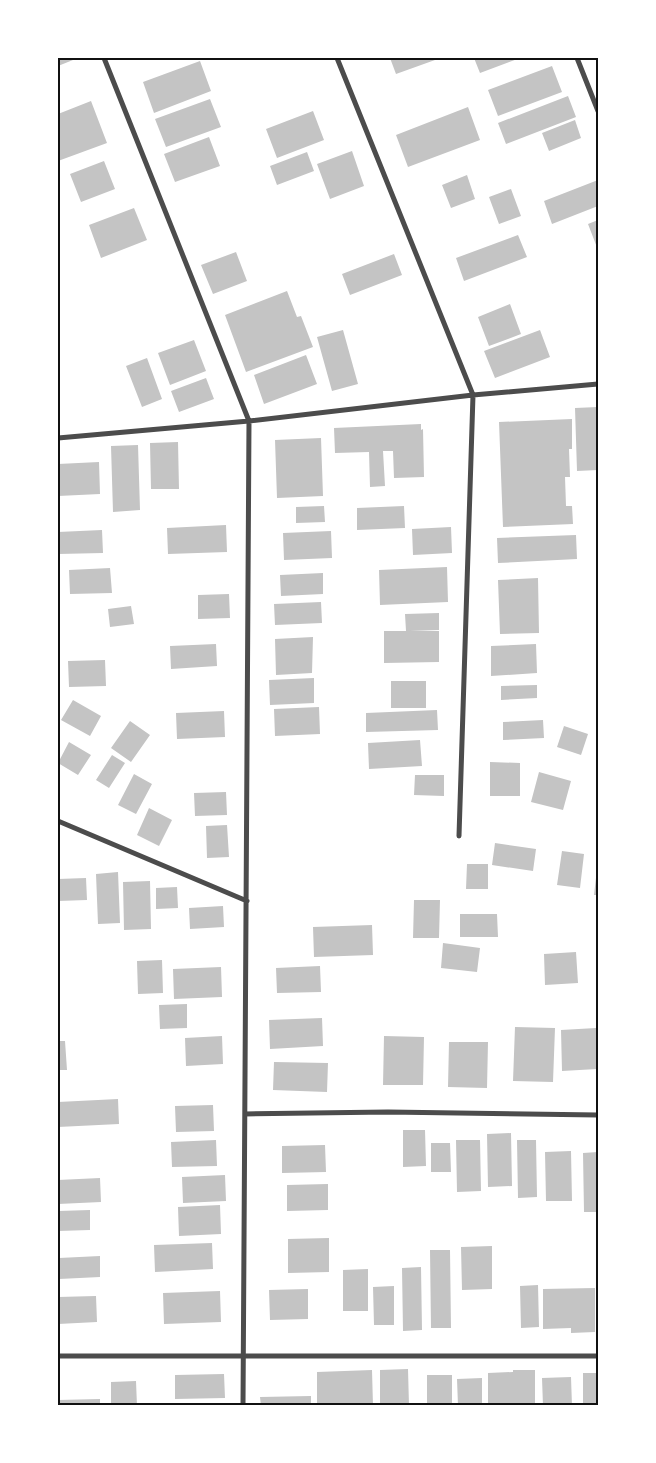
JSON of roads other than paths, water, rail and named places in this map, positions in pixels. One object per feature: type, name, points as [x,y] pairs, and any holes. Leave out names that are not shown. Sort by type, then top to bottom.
[{"type":"street","points":[[104,58],[249,421],[243,1406]]},
{"type":"street","points":[[337,58],[473,395],[459,836]]},
{"type":"street","points":[[577,58],[598,111]]},
{"type":"street","points":[[58,438],[249,421],[473,395],[598,384]]},
{"type":"street","points":[[58,821],[247,900]]},
{"type":"street","points":[[245,1114],[388,1112],[598,1115]]},
{"type":"street","points":[[58,1356],[598,1356]]}]
